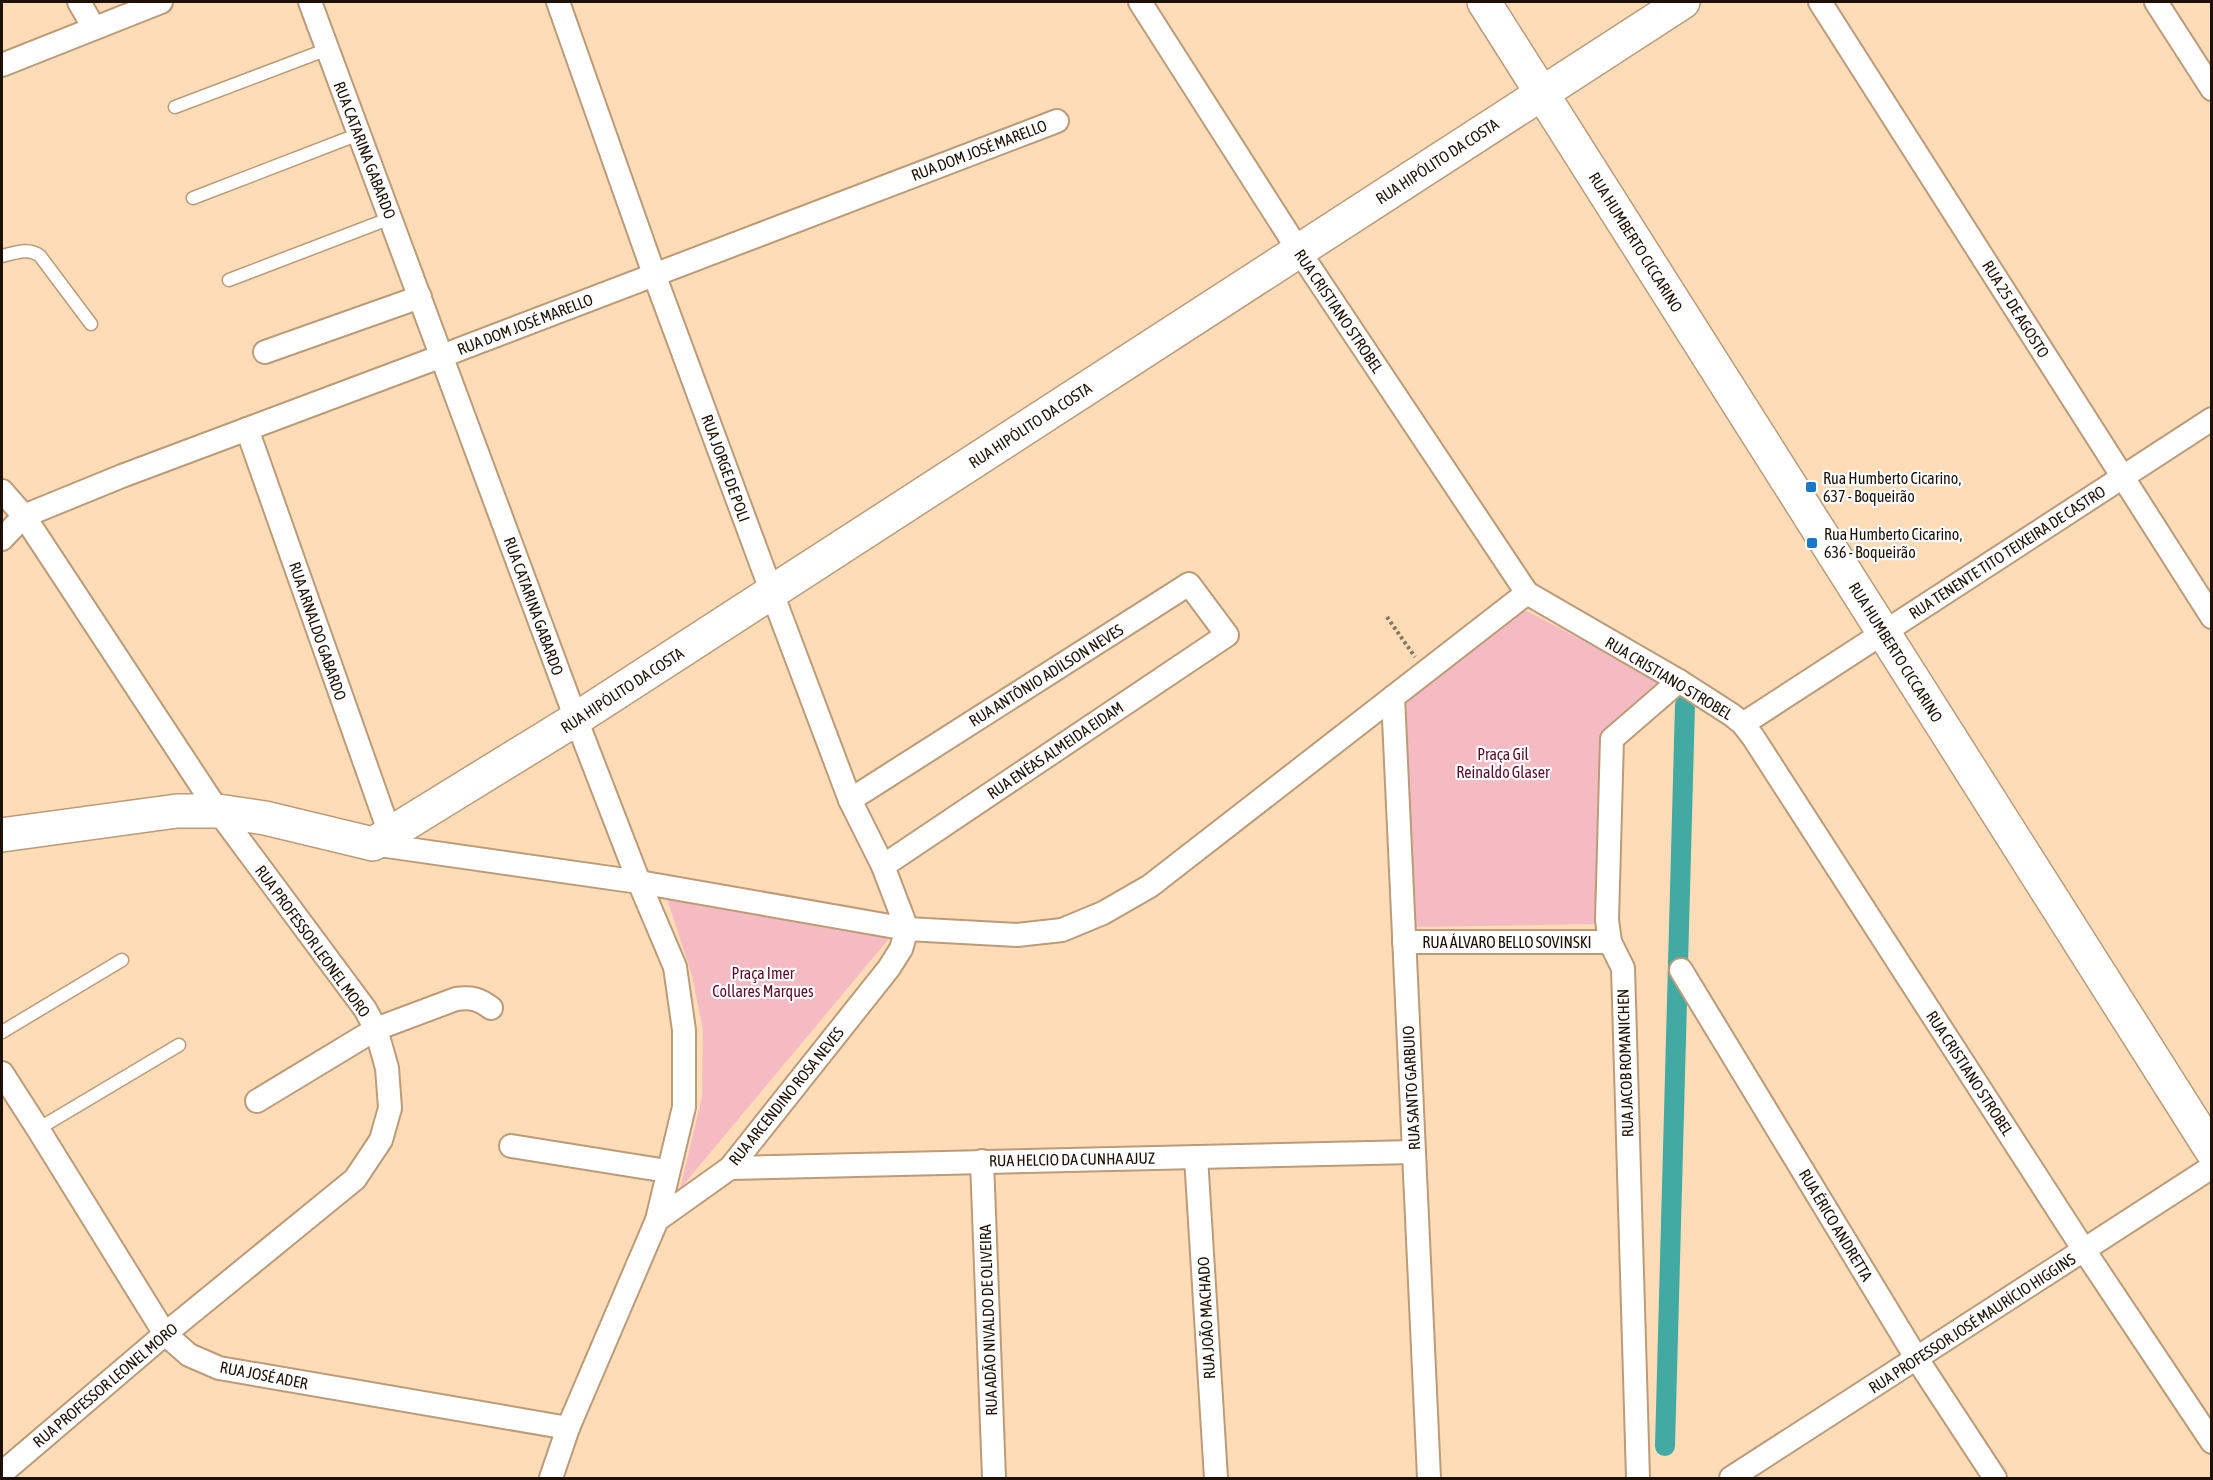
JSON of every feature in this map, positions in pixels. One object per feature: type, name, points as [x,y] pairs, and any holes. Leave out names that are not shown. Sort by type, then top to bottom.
[{"type":"street","points":[[79,2],[94,28]]},
{"type":"street","points":[[2,64],[161,2]]},
{"type":"street","name":"RUA CATARINA GABARDO","points":[[310,2],[576,719],[639,882],[675,967],[684,1030],[684,1107],[657,1220]]},
{"type":"street","name":"RUA JORGE DE POLI","points":[[558,2],[654,273],[772,593],[850,800],[883,866],[907,929]]},
{"type":"street","name":"RUA CRISTIANO STROBEL","points":[[1140,2],[1299,251],[1527,593],[1679,681],[1743,724],[2211,1442]]},
{"type":"street","name":"RUA HUMBERTO CICCARINO","points":[[1484,2],[2211,1151]]},
{"type":"street","name":"RUA HIPÓLITO DA COSTA","points":[[381,839],[576,719],[772,593],[1683,2]]},
{"type":"street","name":"RUA 25 DE AGOSTO","points":[[1820,2],[2211,617]]},
{"type":"street","points":[[2156,2],[2211,89]]},
{"type":"street","name":"RUA DOM JOSÉ MARELLO","points":[[2,539],[24,516],[122,476],[1057,121]]},
{"type":"street","points":[[264,352],[420,297]]},
{"type":"street","name":"RUA TENENTE TITO TEIXEIRA DE CASTRO","points":[[1743,724],[2211,419]]},
{"type":"street","name":"RUA ARNALDO GABARDO","points":[[247,429],[381,839]]},
{"type":"street","name":"RUA PROFESSOR LEONEL MORO","points":[[2,491],[24,516],[218,811],[364,1009],[376,1029],[387,1068],[390,1108],[381,1140],[355,1179],[165,1334],[2,1473]]},
{"type":"street","name":"RUA ANTÔNIO ADÍLSON NEVES","points":[[850,800],[1189,584],[1227,635]]},
{"type":"street","points":[[2,835],[177,812],[218,811],[907,929],[1017,935],[1062,930],[1102,913],[1150,886],[1527,593]]},
{"type":"street","name":"RUA ENÉAS ALMEIDA EIDAM","points":[[883,866],[1227,635]]},
{"type":"street","name":"RUA JACOB ROMANICHEN","points":[[1638,1479],[1635,1455],[1623,968],[1610,942],[1607,920],[1612,739],[1679,681]]},
{"type":"street","name":"RUA SANTO GARBUIO","points":[[1393,697],[1429,1479]]},
{"type":"street","name":"RUA ARCENDINO ROSA NEVES","points":[[657,1220],[730,1168],[890,968],[902,949],[907,929]]},
{"type":"street","name":"RUA ÁLVARO BELLO SOVINSKI","points":[[1404,942],[1610,942]]},
{"type":"street","name":"RUA ÉRICO ANDRETTA","points":[[1681,970],[1917,1359],[1995,1479]]},
{"type":"street","points":[[257,1101],[376,1029],[456,999],[469,997],[481,1000],[491,1008]]},
{"type":"street","name":"RUA JOSÉ ADER","points":[[2,1074],[165,1334],[189,1355],[219,1368],[568,1428]]},
{"type":"street","points":[[511,1146],[668,1171]]},
{"type":"street","name":"RUA HELCIO DA CUNHA AJUZ","points":[[730,1168],[1414,1152]]},
{"type":"street","name":"RUA JOÃO MACHADO","points":[[1196,1157],[1216,1479]]},
{"type":"street","name":"RUA ADÃO NIVALDO DE OLIVEIRA","points":[[982,1161],[994,1479]]},
{"type":"street","name":"RUA PROFESSOR JOSÉ MAURÍCIO HIGGINS","points":[[1731,1479],[1760,1471],[1917,1359],[2211,1167]]},
{"type":"street","points":[[551,1479],[568,1428],[657,1220]]},
{"type":"lane","points":[[175,106],[328,50]]},
{"type":"lane","points":[[192,198],[359,134]]},
{"type":"lane","points":[[229,280],[391,218]]},
{"type":"lane","points":[[2,256],[26,250],[33,251],[40,256],[91,324]]},
{"type":"lane","points":[[2,1032],[122,960]]},
{"type":"lane","points":[[38,1129],[179,1045]]},
{"type":"path","points":[[1387,617],[1426,672]]},
{"type":"green space","name":"Praça Gil Reinaldo Glaser","points":[[1521,608],[1660,681],[1601,733],[1602,924],[1412,927],[1404,703]]},
{"type":"green space","name":"Praça Imer Collares Marques","points":[[667,898],[892,935],[680,1189],[702,1097],[703,1030],[692,976]]},
{"type":"waterway","points":[[1665,1446],[1685,705]]},
{"type":"place","name":"Rua Humberto Cicarino, 637 - Boqueirão","points":[[1811,487]]},
{"type":"place","name":"Rua Humberto Cicarino, 636 - Boqueirão","points":[[1812,543]]}]
